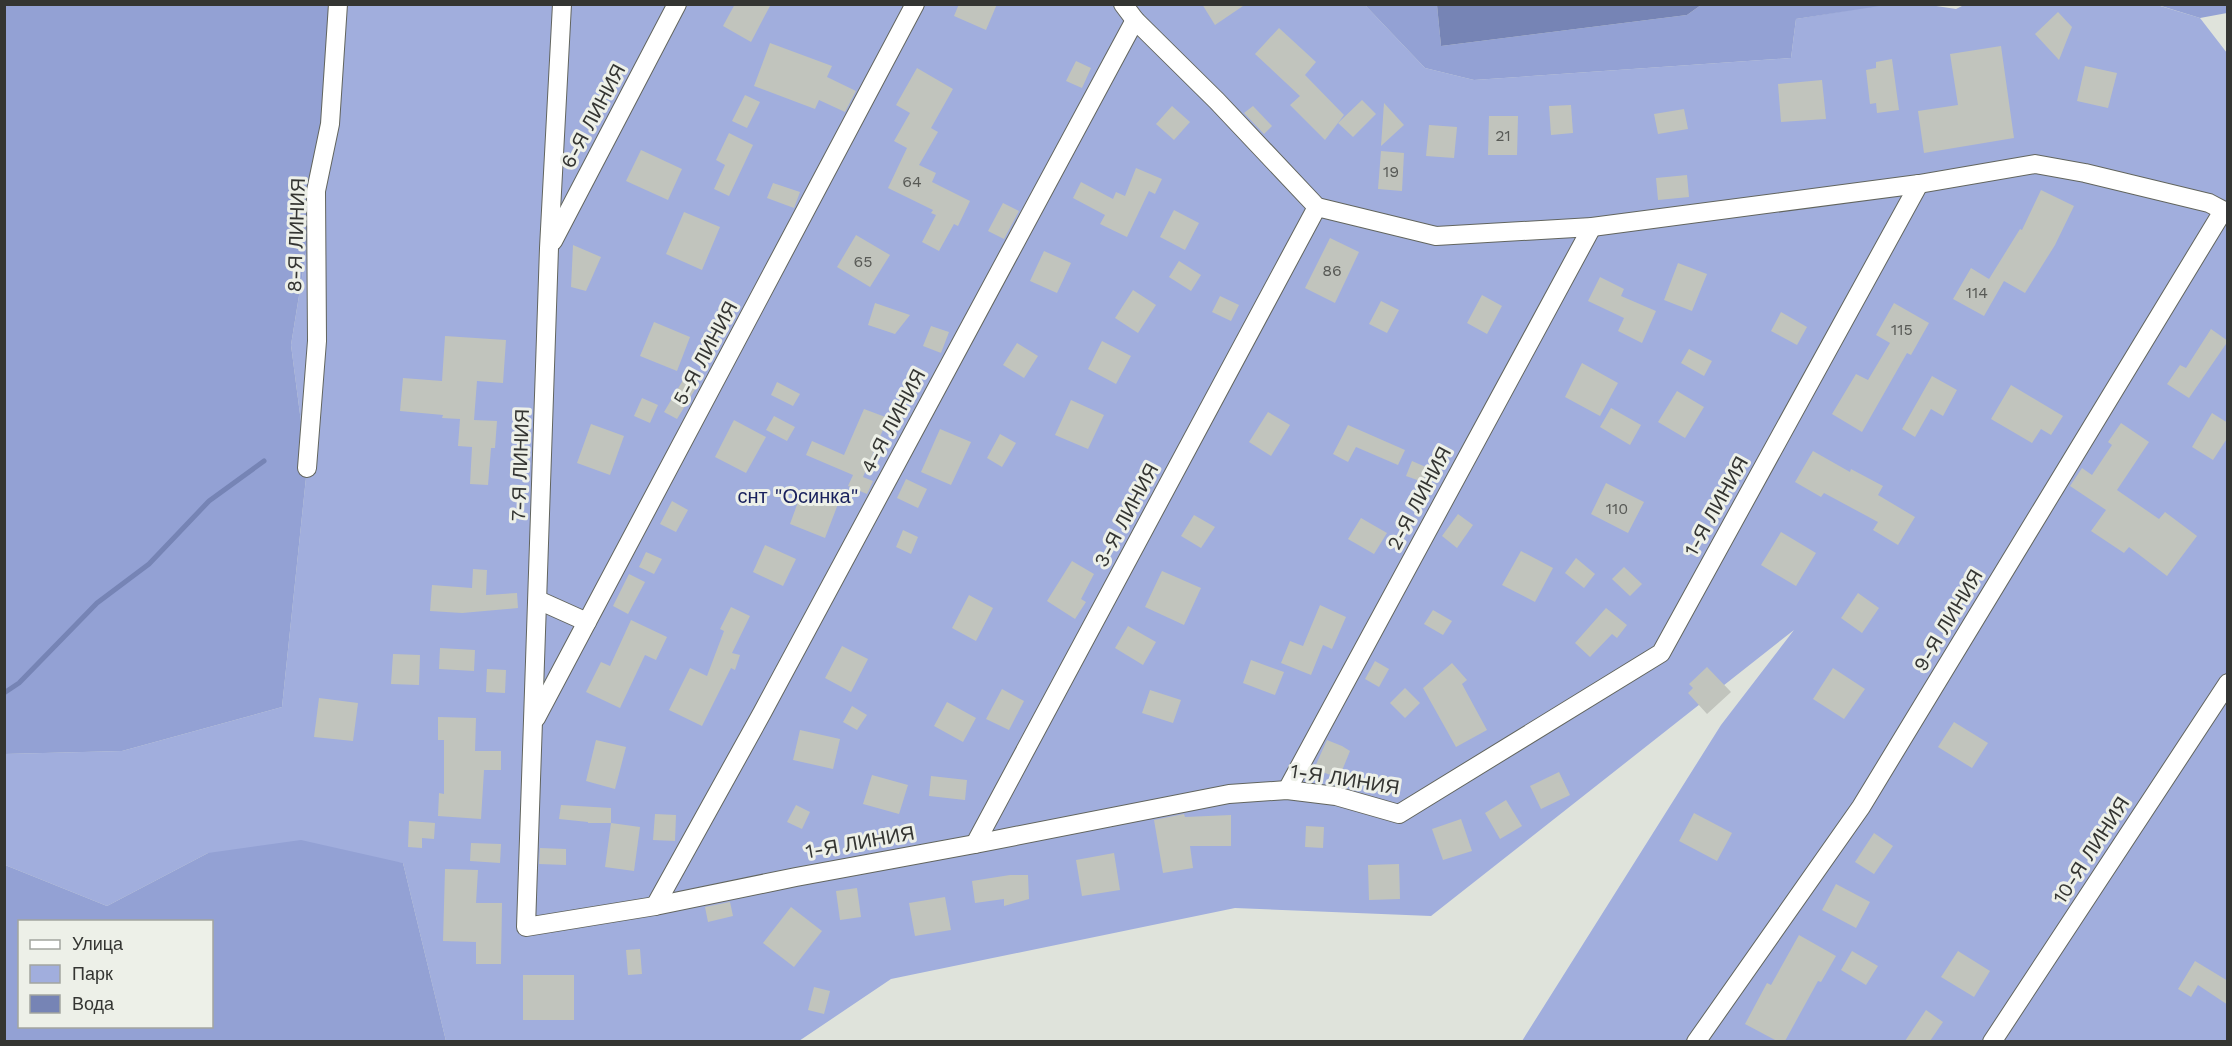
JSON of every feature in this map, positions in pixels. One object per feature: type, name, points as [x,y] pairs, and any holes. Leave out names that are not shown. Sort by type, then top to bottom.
[{"type":"street","name":"8-Я ЛИНИЯ","points":[[307,468],[317,341],[316,191],[330,124],[338,4]]},
{"type":"street","name":"7-Я ЛИНИЯ","points":[[526,927],[549,248],[562,4]]},
{"type":"street","name":"6-Я ЛИНИЯ","points":[[549,248],[677,4]]},
{"type":"street","name":"5-Я ЛИНИЯ","points":[[534,722],[915,4]]},
{"type":"street","points":[[1123,4],[1135,20],[1317,207],[1436,236],[1592,227],[1919,184],[2035,165],[2085,173],[2209,203],[2225,212]]},
{"type":"street","name":"4-Я ЛИНИЯ","points":[[655,906],[1135,20]]},
{"type":"street","name":"1-Я ЛИНИЯ","points":[[526,927],[655,906],[1229,794],[1287,790],[1336,796],[1400,814],[1661,653],[1919,184]]},
{"type":"street","name":"3-Я ЛИНИЯ","points":[[975,844],[1317,207]]},
{"type":"street","name":"9-Я ЛИНИЯ","points":[[1696,1041],[1861,807],[2225,212]]},
{"type":"street","name":"2-Я ЛИНИЯ","points":[[1287,790],[1592,227]]},
{"type":"street","points":[[538,600],[587,622]]},
{"type":"street","name":"10-Я ЛИНИЯ","points":[[1992,1041],[2228,683]]},
{"type":"green space","name":"снт \"Осинка\"","points":[[1886,4],[1923,4],[1956,9],[1966,4],[2157,5],[2200,18],[2227,53],[2227,1041],[1522,1041],[1721,725],[1794,630],[1431,916],[1235,908],[891,979],[799,1041],[446,1041],[403,863],[208,853],[107,906],[5,865],[4,754],[122,751],[282,707],[307,468],[291,345],[316,191],[339,5],[1365,5],[1425,68],[1474,80],[1791,58],[1796,19]]},
{"type":"shaded area","points":[[4,5],[339,5],[316,191],[291,345],[307,468],[282,707],[122,751],[5,754]]},
{"type":"shaded area","points":[[1365,5],[1437,5],[1441,46],[1687,15],[1701,5],[1886,5],[1796,19],[1791,58],[1474,80],[1425,68]]},
{"type":"shaded area","points":[[2158,5],[2227,5],[2227,13],[2200,18]]},
{"type":"shaded area","points":[[301,840],[403,863],[446,1041],[5,1041],[5,865],[107,906],[208,853]]},
{"type":"water","points":[[1437,4],[1701,5],[1687,15],[1441,46]]},
{"type":"building","points":[[735,4],[771,4],[751,42],[723,26]]},
{"type":"building","points":[[959,4],[997,4],[986,30],[954,16]]},
{"type":"building","points":[[1202,4],[1246,4],[1215,25]]},
{"type":"building","points":[[2058,12],[2072,27],[2059,60],[2035,34]]},
{"type":"building","points":[[1279,28],[1316,62],[1305,75],[1344,115],[1325,140],[1290,105],[1300,96],[1255,54]]},
{"type":"building","points":[[770,43],[832,66],[827,77],[856,91],[845,112],[819,100],[815,109],[754,86]]},
{"type":"building","points":[[2001,46],[2014,138],[1924,153],[1918,111],[1958,105],[1950,54]]},
{"type":"building","points":[[1892,59],[1899,110],[1877,113],[1876,103],[1870,104],[1866,70],[1876,68],[1876,62]]},
{"type":"building","points":[[1076,61],[1091,68],[1082,88],[1066,81]]},
{"type":"building","points":[[2085,66],[2117,73],[2108,108],[2077,101]]},
{"type":"building","points":[[917,68],[953,89],[931,128],[938,132],[919,165],[936,173],[932,182],[970,201],[958,226],[954,224],[939,251],[922,242],[936,215],[931,213],[933,210],[888,188],[907,148],[894,141],[910,113],[896,105]]},
{"type":"building","points":[[1822,80],[1826,119],[1781,122],[1778,84]]},
{"type":"building","points":[[745,95],[760,102],[747,128],[732,121]]},
{"type":"building","points":[[1362,100],[1376,114],[1353,137],[1338,123]]},
{"type":"building","points":[[1384,103],[1404,125],[1381,146]]},
{"type":"building","points":[[1571,105],[1573,133],[1551,135],[1549,106]]},
{"type":"building","points":[[1172,106],[1190,122],[1174,140],[1156,124]]},
{"type":"building","points":[[1253,106],[1272,126],[1264,134],[1244,113]]},
{"type":"building","points":[[1684,109],[1688,129],[1658,134],[1654,114]]},
{"type":"building","points":[[1489,116],[1518,116],[1517,155],[1488,155]]},
{"type":"building","points":[[1429,125],[1457,127],[1454,158],[1426,156]]},
{"type":"building","points":[[729,133],[753,145],[729,196],[714,189],[725,165],[716,160]]},
{"type":"building","points":[[641,150],[682,169],[668,200],[626,181]]},
{"type":"building","points":[[1381,151],[1404,153],[1402,191],[1378,189]]},
{"type":"building","points":[[1136,168],[1162,179],[1155,194],[1149,191],[1127,237],[1100,224],[1105,215],[1073,198],[1081,182],[1113,199],[1116,192],[1125,196]]},
{"type":"building","points":[[1687,175],[1689,197],[1658,200],[1656,178]]},
{"type":"building","points":[[773,183],[800,192],[794,208],[767,198]]},
{"type":"building","points":[[2041,190],[2074,206],[2055,245],[2025,293],[2004,281],[1984,316],[1953,299],[1971,268],[1989,279],[2020,229],[2022,230]]},
{"type":"building","points":[[1003,203],[1019,211],[1004,239],[988,231]]},
{"type":"building","points":[[1174,210],[1199,223],[1185,250],[1160,237]]},
{"type":"building","points":[[684,212],[720,227],[702,270],[666,254]]},
{"type":"building","points":[[856,235],[890,255],[870,287],[837,267]]},
{"type":"building","points":[[1330,238],[1359,252],[1335,303],[1305,288]]},
{"type":"building","points":[[573,245],[601,257],[586,291],[571,287]]},
{"type":"building","points":[[1044,251],[1071,263],[1057,293],[1030,281]]},
{"type":"building","points":[[1179,261],[1201,275],[1191,291],[1169,277]]},
{"type":"building","points":[[1678,263],[1707,274],[1692,311],[1664,300]]},
{"type":"building","points":[[1600,277],[1624,289],[1621,296],[1656,311],[1642,343],[1618,331],[1624,318],[1588,301]]},
{"type":"building","points":[[1133,290],[1156,305],[1138,333],[1115,318]]},
{"type":"building","points":[[1482,295],[1502,306],[1487,334],[1467,323]]},
{"type":"building","points":[[1220,296],[1239,305],[1231,321],[1212,312]]},
{"type":"building","points":[[1381,301],[1399,310],[1387,333],[1369,324]]},
{"type":"building","points":[[875,303],[910,315],[895,334],[868,325]]},
{"type":"building","points":[[1894,303],[1929,323],[1911,355],[1907,353],[1862,432],[1832,414],[1856,374],[1868,380],[1890,343],[1876,335]]},
{"type":"building","points":[[1781,312],[1807,327],[1797,345],[1771,331]]},
{"type":"building","points":[[654,322],[690,337],[677,371],[640,356]]},
{"type":"building","points":[[931,326],[949,332],[941,353],[923,346]]},
{"type":"building","points":[[2211,329],[2228,341],[2189,398],[2167,384],[2180,365],[2186,368]]},
{"type":"building","points":[[445,336],[506,340],[503,383],[477,381],[474,420],[497,421],[495,448],[491,448],[488,485],[470,484],[472,447],[458,446],[460,419],[400,411],[403,378],[442,381]]},
{"type":"building","points":[[1102,341],[1131,356],[1116,384],[1088,369]]},
{"type":"building","points":[[1017,343],[1038,356],[1024,378],[1003,365]]},
{"type":"building","points":[[1689,349],[1712,361],[1704,376],[1681,363]]},
{"type":"building","points":[[1582,363],[1618,383],[1600,416],[1565,397]]},
{"type":"building","points":[[686,375],[699,383],[677,419],[664,412]]},
{"type":"building","points":[[1932,376],[1957,390],[1943,416],[1931,409],[1915,437],[1902,429]]},
{"type":"building","points":[[777,382],[800,394],[793,406],[771,395]]},
{"type":"building","points":[[2011,385],[2063,416],[2051,435],[2041,429],[2032,443],[1991,419]]},
{"type":"building","points":[[1677,391],[1704,407],[1685,438],[1658,422]]},
{"type":"building","points":[[642,398],[658,405],[650,423],[634,416]]},
{"type":"building","points":[[1071,400],[1104,415],[1088,449],[1055,435]]},
{"type":"building","points":[[1611,408],[1641,425],[1630,445],[1600,427]]},
{"type":"building","points":[[864,409],[888,418],[863,477],[873,481],[867,494],[848,486],[853,475],[806,455],[812,441],[844,455]]},
{"type":"building","points":[[1268,412],[1290,425],[1271,456],[1249,442]]},
{"type":"building","points":[[2212,413],[2228,423],[2228,437],[2213,460],[2192,447]]},
{"type":"building","points":[[774,416],[795,427],[787,441],[766,430]]},
{"type":"building","points":[[734,420],[766,437],[746,473],[715,457]]},
{"type":"building","points":[[2121,423],[2149,442],[2117,490],[2159,519],[2165,512],[2197,536],[2167,576],[2129,547],[2124,553],[2091,531],[2106,510],[2070,486],[2082,468],[2092,475],[2112,445],[2108,442]]},
{"type":"building","points":[[591,424],[624,436],[610,475],[577,463]]},
{"type":"building","points":[[1348,425],[1405,450],[1398,465],[1356,447],[1348,462],[1333,454]]},
{"type":"building","points":[[940,429],[971,442],[951,485],[921,472]]},
{"type":"building","points":[[1000,434],[1016,443],[1002,467],[987,458]]},
{"type":"building","points":[[1813,451],[1850,472],[1851,469],[1883,486],[1878,495],[1915,517],[1898,545],[1873,530],[1878,522],[1824,493],[1821,497],[1795,482]]},
{"type":"building","points":[[1412,461],[1428,468],[1423,482],[1406,476]]},
{"type":"building","points":[[906,479],[927,489],[918,508],[897,498]]},
{"type":"building","points":[[1606,483],[1644,502],[1628,533],[1591,514]]},
{"type":"building","points":[[802,491],[838,504],[825,538],[790,524]]},
{"type":"building","points":[[672,501],[688,510],[676,532],[660,524]]},
{"type":"building","points":[[1458,514],[1473,525],[1457,548],[1442,536]]},
{"type":"building","points":[[1194,515],[1215,527],[1201,548],[1181,536]]},
{"type":"building","points":[[1361,518],[1387,533],[1374,554],[1348,539]]},
{"type":"building","points":[[903,530],[918,537],[911,554],[896,547]]},
{"type":"building","points":[[1781,532],[1816,553],[1796,586],[1761,565]]},
{"type":"building","points":[[765,545],[796,559],[783,586],[753,572]]},
{"type":"building","points":[[1521,551],[1553,568],[1535,602],[1502,585]]},
{"type":"building","points":[[646,552],[662,559],[654,574],[639,567]]},
{"type":"building","points":[[1576,558],[1595,574],[1584,588],[1565,573]]},
{"type":"building","points":[[1072,561],[1094,574],[1081,599],[1086,602],[1075,619],[1047,601]]},
{"type":"building","points":[[1624,567],[1642,584],[1630,596],[1612,579]]},
{"type":"building","points":[[473,569],[487,570],[486,595],[517,593],[518,608],[462,613],[430,611],[432,585],[472,588]]},
{"type":"building","points":[[1162,571],[1201,588],[1184,625],[1145,607]]},
{"type":"building","points":[[629,574],[645,582],[628,614],[613,606]]},
{"type":"building","points":[[1858,593],[1879,608],[1862,633],[1841,618]]},
{"type":"building","points":[[969,595],[993,608],[976,641],[952,628]]},
{"type":"building","points":[[1320,605],[1346,617],[1332,649],[1323,645],[1311,675],[1281,663],[1290,641],[1303,646]]},
{"type":"building","points":[[731,607],[750,616],[732,653],[740,655],[735,670],[731,668],[702,726],[669,710],[690,668],[707,676],[724,631],[720,629]]},
{"type":"building","points":[[1606,608],[1627,625],[1617,638],[1612,634],[1590,657],[1575,643]]},
{"type":"building","points":[[1433,610],[1452,621],[1443,635],[1424,624]]},
{"type":"building","points":[[631,620],[667,637],[656,660],[645,655],[620,708],[586,692],[601,662],[610,666]]},
{"type":"building","points":[[1128,626],[1156,642],[1143,665],[1115,648]]},
{"type":"building","points":[[842,646],[868,659],[851,692],[825,678]]},
{"type":"building","points":[[440,648],[475,650],[474,671],[439,669]]},
{"type":"building","points":[[393,654],[420,655],[419,685],[391,684]]},
{"type":"building","points":[[1251,660],[1284,672],[1275,695],[1243,683]]},
{"type":"building","points":[[1375,661],[1389,669],[1379,687],[1365,679]]},
{"type":"building","points":[[1452,663],[1467,680],[1462,684],[1487,730],[1456,747],[1423,688]]},
{"type":"building","points":[[1707,667],[1731,692],[1707,714],[1688,693],[1693,688],[1689,684]]},
{"type":"building","points":[[1833,668],[1865,689],[1844,719],[1813,699]]},
{"type":"building","points":[[487,669],[506,670],[505,693],[486,692]]},
{"type":"building","points":[[1405,688],[1420,703],[1405,718],[1390,703]]},
{"type":"building","points":[[1002,689],[1024,701],[1009,730],[986,719]]},
{"type":"building","points":[[1150,690],[1181,700],[1173,723],[1142,713]]},
{"type":"building","points":[[319,698],[358,703],[353,741],[314,737]]},
{"type":"building","points":[[947,702],[976,718],[963,742],[934,726]]},
{"type":"building","points":[[852,706],[867,715],[857,730],[843,722]]},
{"type":"building","points":[[438,717],[476,718],[475,751],[501,751],[501,770],[484,770],[481,819],[438,816],[439,793],[444,794],[444,740],[438,740]]},
{"type":"building","points":[[1954,722],[1988,743],[1972,768],[1938,747]]},
{"type":"building","points":[[800,730],[840,739],[833,769],[793,760]]},
{"type":"building","points":[[596,740],[626,747],[615,789],[586,781]]},
{"type":"building","points":[[1327,740],[1350,751],[1339,778],[1314,769]]},
{"type":"building","points":[[1559,772],[1570,795],[1541,809],[1530,786]]},
{"type":"building","points":[[872,775],[908,785],[899,814],[863,804]]},
{"type":"building","points":[[931,776],[967,780],[965,800],[929,796]]},
{"type":"building","points":[[1506,800],[1522,826],[1500,839],[1485,813]]},
{"type":"building","points":[[561,805],[611,808],[611,823],[559,819]]},
{"type":"building","points":[[796,805],[810,812],[802,829],[787,822]]},
{"type":"building","points":[[1694,813],[1732,833],[1717,861],[1679,841]]},
{"type":"building","points":[[655,814],[676,815],[675,841],[653,840]]},
{"type":"building","points":[[1184,814],[1185,817],[1231,815],[1231,846],[1190,846],[1193,868],[1163,873],[1154,820]]},
{"type":"building","points":[[1461,819],[1472,851],[1443,860],[1432,829]]},
{"type":"building","points":[[409,821],[435,823],[434,839],[422,838],[422,848],[408,847]]},
{"type":"building","points":[[611,823],[640,827],[634,871],[605,867]]},
{"type":"building","points":[[1306,826],[1324,827],[1323,848],[1305,847]]},
{"type":"building","points":[[1874,833],[1893,846],[1874,874],[1855,862]]},
{"type":"building","points":[[471,843],[501,844],[500,863],[470,861]]},
{"type":"building","points":[[540,848],[566,849],[566,865],[539,864]]},
{"type":"building","points":[[1114,853],[1120,890],[1082,896],[1076,860]]},
{"type":"building","points":[[1399,864],[1400,899],[1369,900],[1368,865]]},
{"type":"building","points":[[445,869],[478,870],[476,903],[502,903],[501,964],[476,964],[476,942],[443,941]]},
{"type":"building","points":[[1010,875],[1028,875],[1029,899],[1004,906],[1004,899],[975,903],[972,881]]},
{"type":"building","points":[[1836,884],[1870,902],[1856,928],[1822,910]]},
{"type":"building","points":[[857,888],[861,917],[840,920],[836,891]]},
{"type":"building","points":[[945,897],[951,930],[915,936],[909,903]]},
{"type":"building","points":[[730,902],[733,916],[708,922],[705,907]]},
{"type":"building","points":[[791,907],[822,931],[794,967],[763,943]]},
{"type":"building","points":[[1799,935],[1836,956],[1821,982],[1818,981],[1785,1041],[1777,1041],[1745,1024],[1767,983],[1771,985]]},
{"type":"building","points":[[640,949],[642,974],[628,975],[626,950]]},
{"type":"building","points":[[1852,951],[1878,966],[1866,985],[1841,970]]},
{"type":"building","points":[[1958,951],[1990,971],[1974,997],[1941,977]]},
{"type":"building","points":[[2195,961],[2228,981],[2228,1005],[2198,985],[2191,997],[2178,989]]},
{"type":"building","points":[[523,975],[574,975],[574,1020],[523,1020]]},
{"type":"building","points":[[814,987],[830,991],[824,1014],[808,1010]]},
{"type":"building","points":[[1926,1010],[1943,1022],[1930,1041],[1905,1041]]},
{"type":"waterway","points":[[4,693],[19,683],[97,603],[149,564],[209,501],[264,461]]}]
